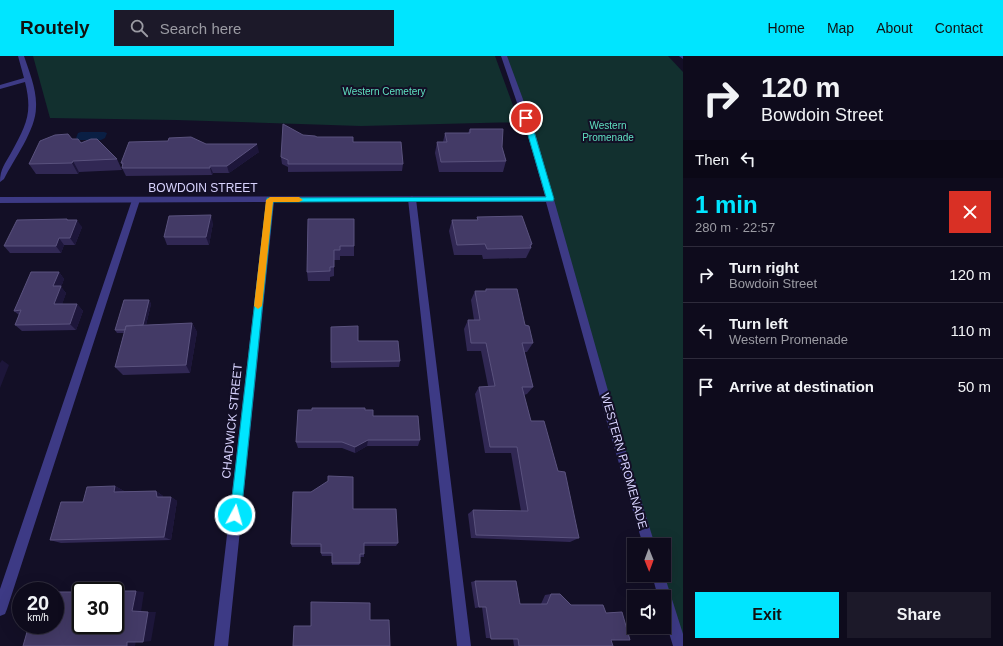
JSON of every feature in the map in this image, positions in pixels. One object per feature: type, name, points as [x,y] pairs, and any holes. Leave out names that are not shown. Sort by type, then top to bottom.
[{"type":"street","points":[[0,179],[26,131],[33,107],[27,79],[28,73],[21,56]]},
{"type":"street","name":"WESTERN PROMENADE","points":[[504,56],[530,129],[613,426],[647,538]]},
{"type":"street","points":[[0,87],[27,79]]},
{"type":"street","points":[[412,199],[464,646]]},
{"type":"street","name":"BOWDOIN STREET","points":[[0,200],[550,199]]},
{"type":"street","points":[[0,609],[136,200]]},
{"type":"street","name":"CHADWICK STREET","points":[[221,646],[270,200]]},
{"type":"street","points":[[660,582],[680,646]]},
{"type":"green space","name":"Western Cemetery","points":[[33,56],[495,56],[519,122],[361,126],[176,120],[50,118]]},
{"type":"green space","name":"Western Promenade","points":[[504,56],[668,56],[683,72],[683,646],[671,601],[671,590],[668,590],[666,582],[671,582],[671,538],[647,538],[552,205]]},
{"type":"water","points":[[78,133],[107,133],[105,138],[101,140],[78,140],[76,138]]},
{"type":"building","points":[[283,124],[303,135],[317,137],[353,137],[353,142],[401,142],[403,164],[288,164],[288,160],[281,157]]},
{"type":"building","points":[[470,129],[503,129],[502,147],[506,161],[441,162],[437,142],[447,142],[445,133],[470,133]]},
{"type":"building","points":[[68,134],[72,139],[78,139],[81,143],[91,139],[97,139],[117,159],[73,161],[72,163],[29,164],[40,141],[55,135]]},
{"type":"building","points":[[191,137],[206,144],[257,144],[227,166],[210,166],[210,168],[122,168],[123,163],[121,163],[129,142],[168,141],[169,138]]},
{"type":"building","points":[[211,215],[206,237],[164,237],[169,216]]},
{"type":"building","points":[[522,216],[532,244],[530,245],[531,248],[487,249],[485,244],[457,245],[452,220],[478,220],[477,217]]},
{"type":"building","points":[[308,219],[354,219],[354,246],[340,246],[340,250],[334,250],[334,267],[330,267],[330,271],[307,272]]},
{"type":"building","points":[[17,220],[77,220],[70,238],[59,238],[56,246],[4,246]]},
{"type":"building","points":[[31,272],[59,272],[53,286],[61,286],[54,304],[77,304],[70,324],[15,325],[21,310],[14,311]]},
{"type":"building","points":[[486,289],[517,289],[525,325],[529,326],[533,343],[522,343],[533,387],[522,387],[531,421],[544,421],[558,471],[565,472],[579,538],[476,535],[473,510],[528,511],[517,447],[490,447],[479,387],[495,386],[486,343],[471,343],[468,320],[480,320],[475,291],[486,291]]},
{"type":"building","points":[[124,300],[149,300],[143,325],[126,326],[125,330],[115,330]]},
{"type":"building","points":[[192,323],[186,365],[115,367],[126,326]]},
{"type":"building","points":[[358,326],[358,341],[398,341],[400,361],[331,362],[331,327]]},
{"type":"building","points":[[312,408],[365,408],[365,410],[373,410],[373,416],[418,416],[420,440],[368,440],[355,447],[342,442],[296,442],[298,410],[312,410]]},
{"type":"building","points":[[328,476],[353,477],[353,509],[396,509],[398,543],[364,543],[364,554],[360,554],[360,563],[332,563],[332,553],[321,553],[321,544],[291,544],[293,492],[311,492],[328,481]]},
{"type":"building","points":[[115,486],[114,492],[156,491],[157,497],[171,497],[164,537],[50,540],[61,502],[83,502],[87,487]]},
{"type":"building","points":[[475,581],[516,581],[520,604],[547,604],[551,594],[560,594],[571,605],[603,605],[606,613],[622,612],[627,634],[630,640],[611,640],[613,646],[519,646],[518,639],[491,639],[486,607],[479,607]]},
{"type":"building","points":[[124,591],[136,591],[132,611],[148,612],[143,642],[127,642],[127,646],[23,646],[26,634],[64,634],[64,592],[72,592],[72,634],[124,634]]},
{"type":"building","points":[[311,602],[370,603],[370,620],[389,620],[390,646],[293,646],[294,626],[311,626]]},
{"type":"slow traffic","points":[[258,306],[270,200],[299,200]]},
{"type":"route","points":[[235,515],[270,200],[550,199],[526,118]]}]
